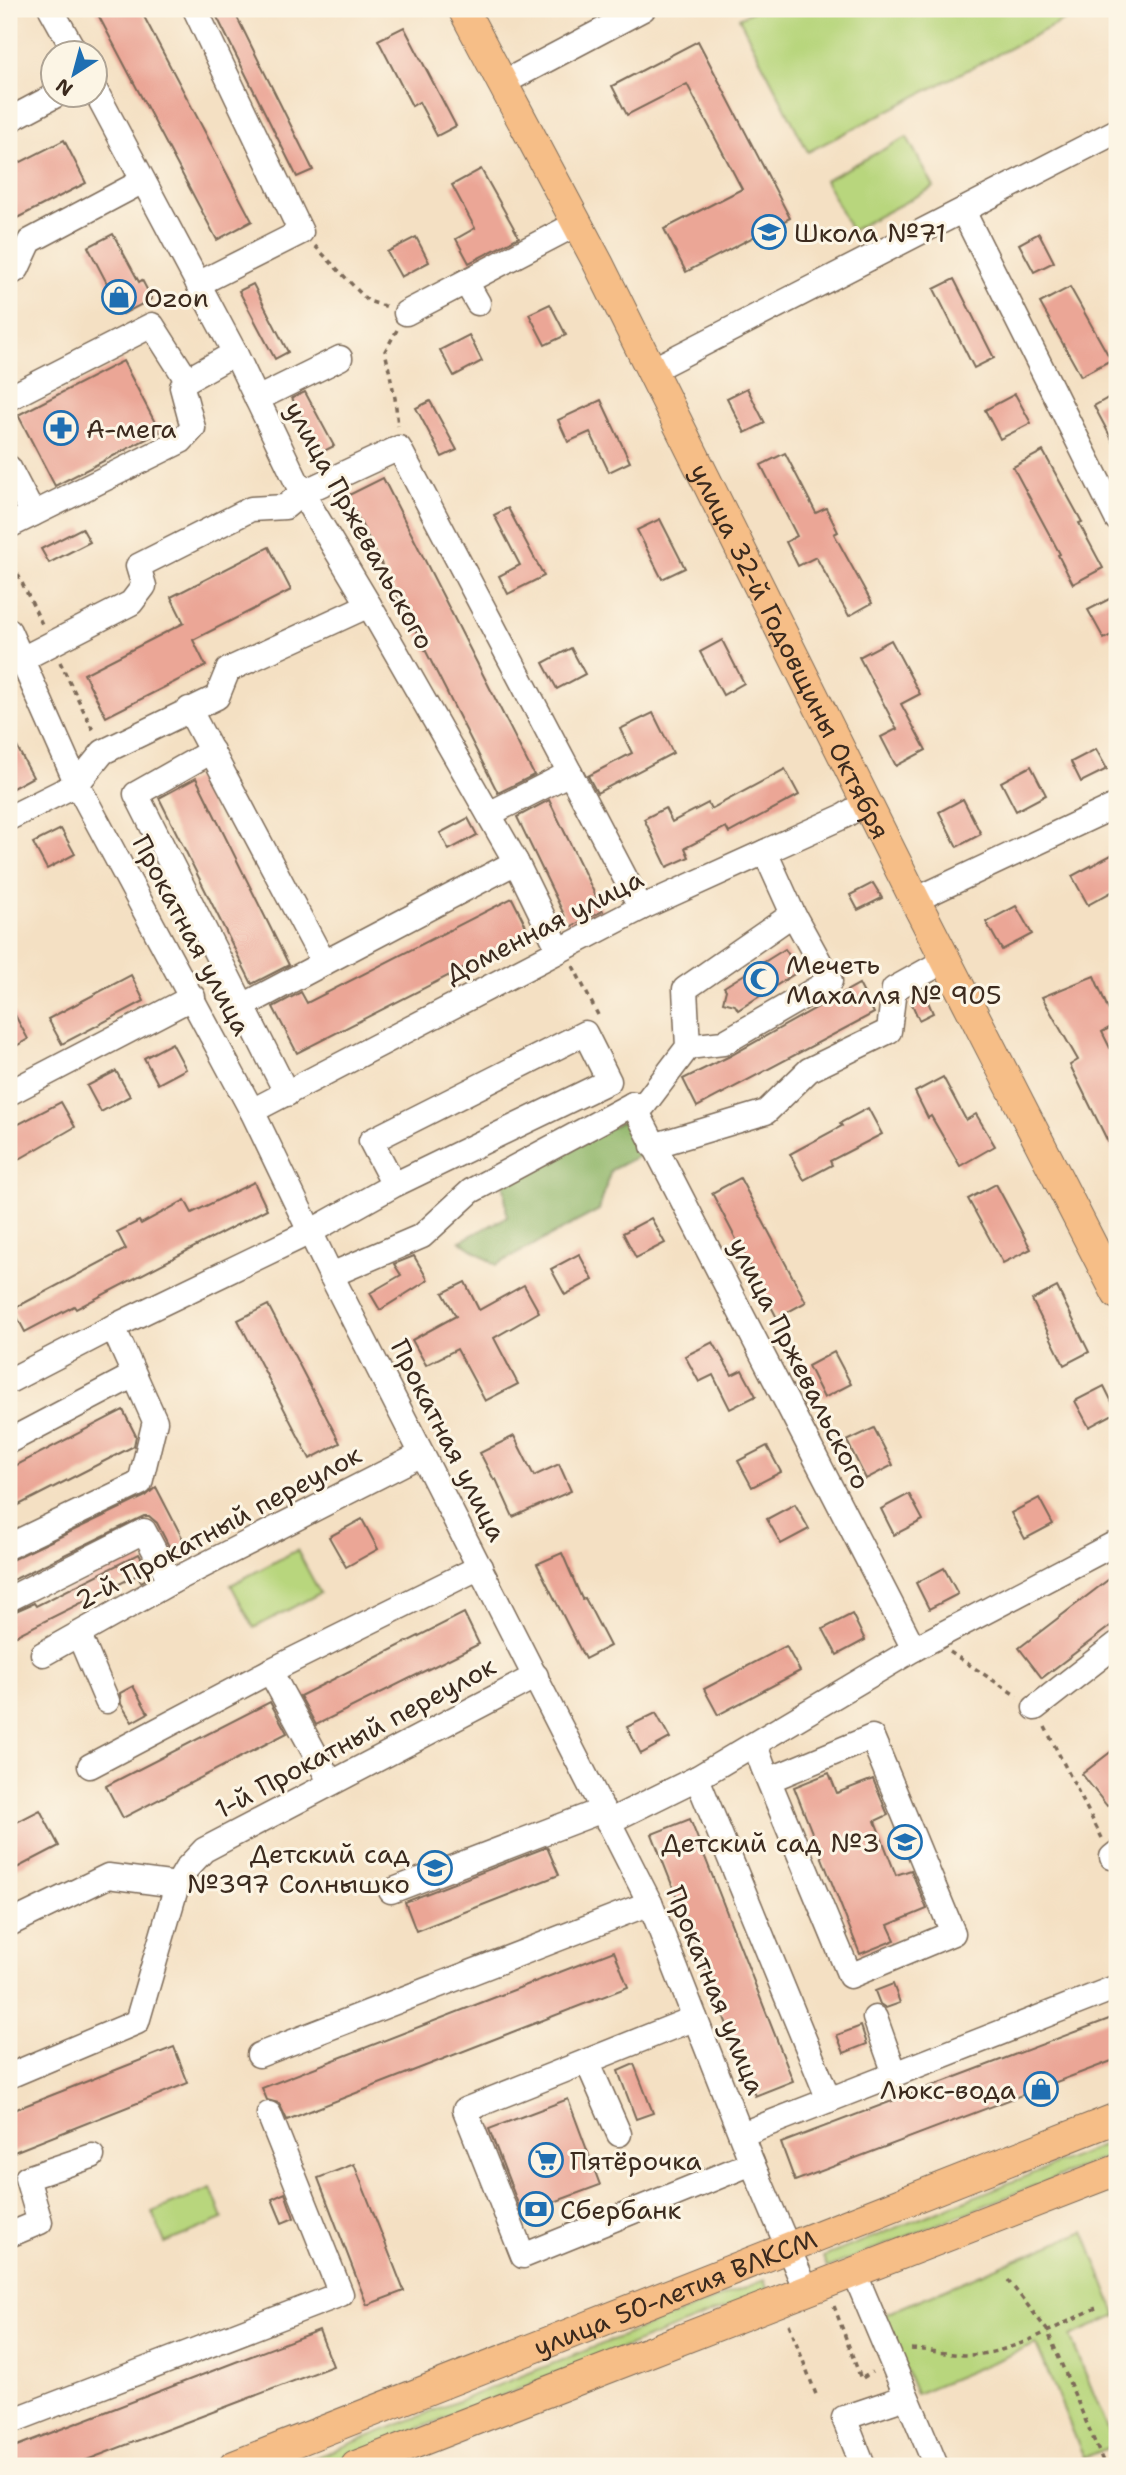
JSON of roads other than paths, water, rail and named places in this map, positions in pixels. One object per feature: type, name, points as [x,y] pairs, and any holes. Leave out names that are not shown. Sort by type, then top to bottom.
[{"type":"main road","name":"улица 32-й Годовщины Октября","points":[[463,9],[578,223],[915,900],[1117,1294]]},
{"type":"main road","name":"улица 50-летия ВЛКСМ","points":[[234,2466],[1117,2118]]},
{"type":"main road","name":"улица 50-летия ВЛКСМ","points":[[356,2466],[818,2292],[854,2272],[1117,2170]]},
{"type":"street","points":[[51,9],[67,38]]},
{"type":"street","points":[[195,9],[301,232],[198,284]]},
{"type":"street","points":[[501,84],[643,9]]},
{"type":"street","points":[[9,120],[38,105]]},
{"type":"street","name":"улица Пржевальского","points":[[105,108],[234,352],[302,493],[516,862],[559,950]]},
{"type":"street","points":[[652,370],[1117,131]]},
{"type":"street","points":[[9,274],[18,269],[30,241],[143,181]]},
{"type":"street","points":[[963,211],[1117,519]]},
{"type":"street","points":[[406,313],[578,223]]},
{"type":"street","points":[[466,282],[478,303]]},
{"type":"street","points":[[9,398],[152,325],[187,380]]},
{"type":"street","points":[[9,526],[181,440],[193,428],[182,387],[187,380],[234,352]]},
{"type":"street","points":[[257,399],[340,358]]},
{"type":"street","points":[[22,659],[131,603],[144,586],[138,566],[251,509],[285,507],[302,493],[399,448],[641,908]]},
{"type":"street","points":[[9,468],[33,514]]},
{"type":"street","points":[[9,818],[76,784],[103,752],[217,697],[228,670],[369,605]]},
{"type":"street","name":"Прокатная улица","points":[[9,631],[76,784],[252,1111],[331,1275],[650,1903],[752,2162],[789,2247],[818,2292]]},
{"type":"street","points":[[189,709],[324,963]]},
{"type":"street","points":[[212,751],[136,794],[287,1094]]},
{"type":"street","points":[[489,814],[570,773]]},
{"type":"street","name":"Доменная улица","points":[[252,1111],[641,908],[844,816],[867,802]]},
{"type":"street","points":[[915,900],[1117,805]]},
{"type":"street","points":[[688,1048],[723,1043],[830,981],[793,914],[765,852]]},
{"type":"street","points":[[243,1006],[516,862]]},
{"type":"street","points":[[331,1275],[422,1236],[471,1191],[633,1104],[644,1105],[688,1048],[685,989],[793,914]]},
{"type":"street","points":[[653,1146],[766,1112],[809,1070],[889,1031],[894,989],[946,960]]},
{"type":"street","points":[[9,1093],[193,997]]},
{"type":"street","points":[[9,1381],[113,1327],[310,1232],[394,1185],[609,1081],[585,1032],[371,1141],[394,1185]]},
{"type":"street","name":"улица Пржевальского","points":[[633,1104],[653,1146],[923,1644]]},
{"type":"street","points":[[9,1546],[140,1483],[155,1421],[113,1327]]},
{"type":"street","points":[[9,1441],[134,1375]]},
{"type":"street","name":"2-й Прокатный переулок","points":[[43,1654],[171,1582],[422,1454]]},
{"type":"street","points":[[9,1599],[144,1531],[171,1582]]},
{"type":"street","points":[[391,1891],[605,1816],[697,1778],[923,1644],[1112,1545]]},
{"type":"street","points":[[90,1766],[270,1671],[480,1567]]},
{"type":"street","points":[[79,1635],[107,1701]]},
{"type":"street","points":[[1035,1708],[1117,1644]]},
{"type":"street","points":[[270,1671],[331,1783]]},
{"type":"street","name":"1-й Прокатный переулок","points":[[177,1885],[187,1868],[205,1850],[536,1676]]},
{"type":"street","points":[[755,1745],[769,1780],[850,1976],[953,1933],[872,1737],[769,1780]]},
{"type":"street","points":[[697,1778],[830,2100]]},
{"type":"street","points":[[9,1924],[108,1877],[177,1885],[137,2022],[9,2076]]},
{"type":"street","points":[[259,2055],[650,1903]]},
{"type":"street","points":[[742,2134],[1117,1987]]},
{"type":"street","points":[[695,2018],[465,2110],[523,2256],[752,2162]]},
{"type":"street","points":[[875,2018],[895,2074]]},
{"type":"street","points":[[587,2062],[619,2134]]},
{"type":"street","points":[[9,2422],[341,2294],[269,2114]]},
{"type":"street","points":[[9,2235],[40,2222],[27,2178],[92,2156]]},
{"type":"street","points":[[854,2272],[936,2466]]},
{"type":"street","points":[[863,2466],[844,2418],[906,2397]]},
{"type":"place","name":"Школа №71","points":[[769,232]]},
{"type":"place","name":"Ozon","points":[[119,297]]},
{"type":"place","name":"А-мега","points":[[61,428]]},
{"type":"place","name":"Мечеть Махалля № 905","points":[[761,979]]},
{"type":"place","name":"Детский сад №3","points":[[905,1842]]},
{"type":"place","name":"Детский сад №397 Солнышко","points":[[435,1868]]},
{"type":"place","name":"Люкс-вода","points":[[1041,2089]]},
{"type":"place","name":"Пятёрочка","points":[[546,2160]]},
{"type":"place","name":"Сбербанк","points":[[536,2209]]}]
